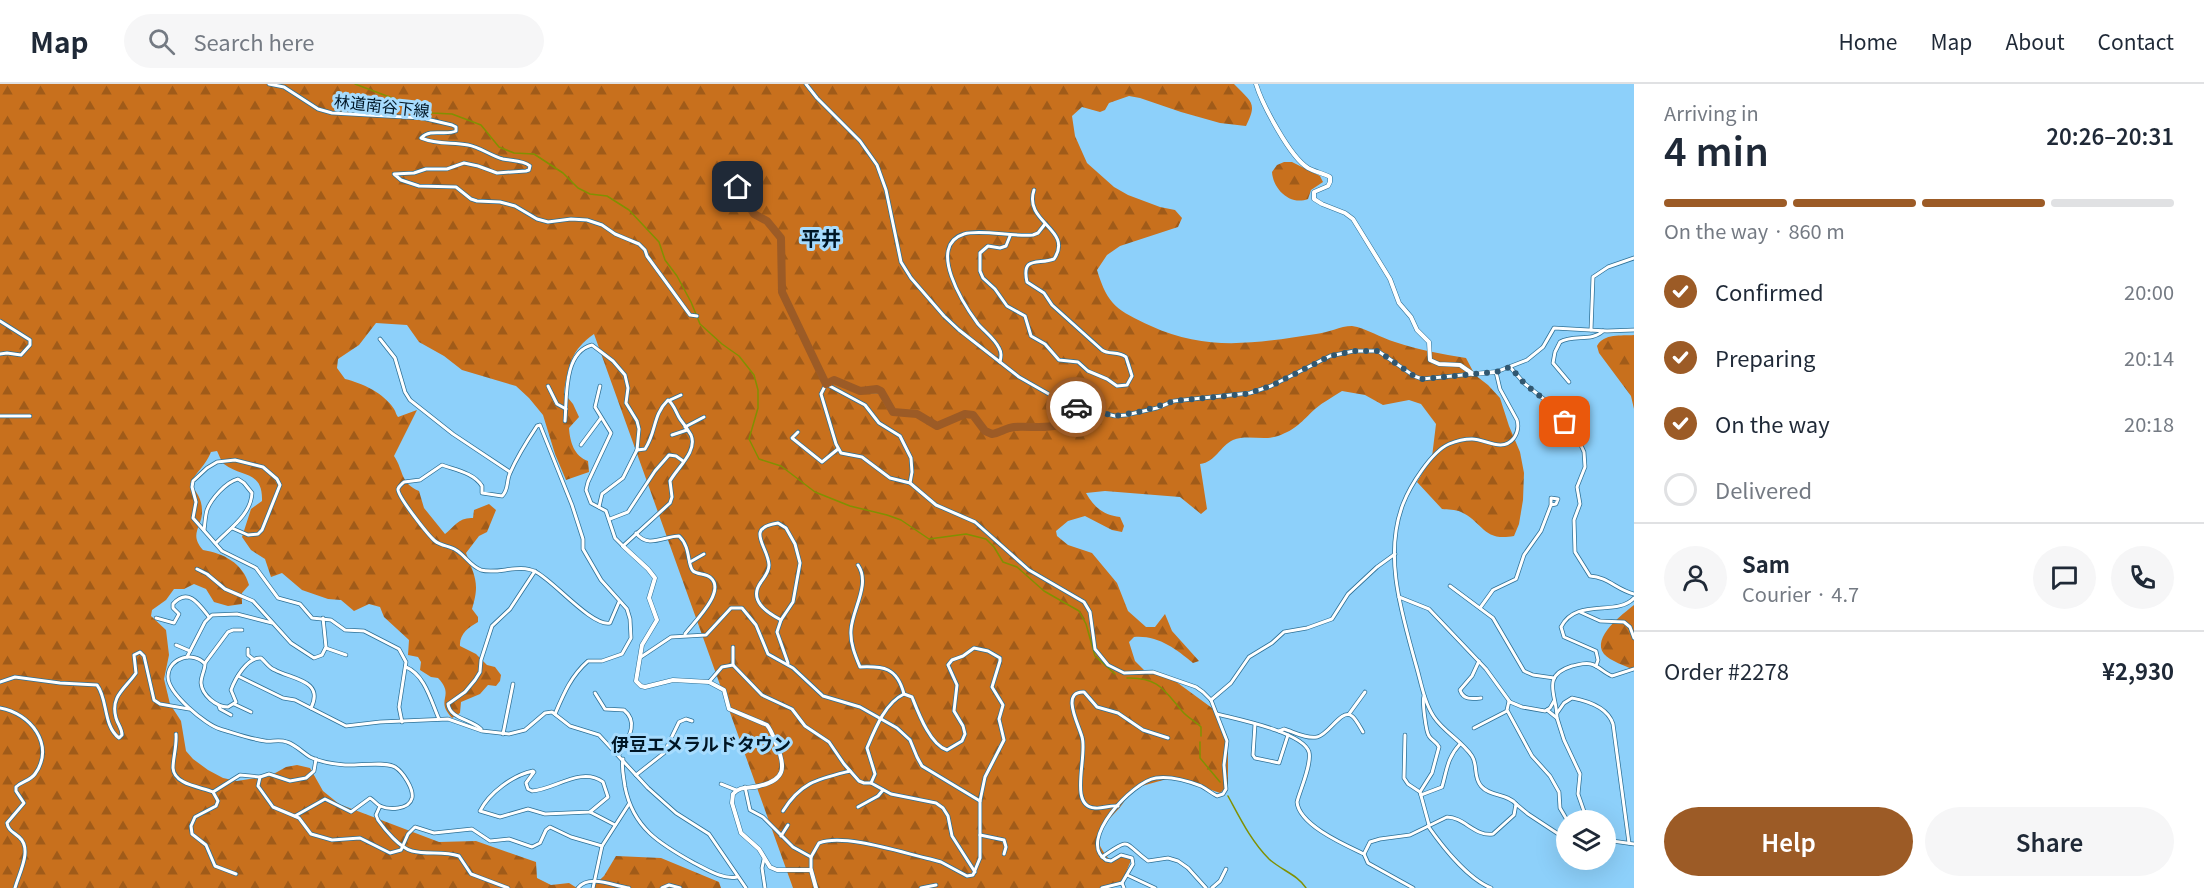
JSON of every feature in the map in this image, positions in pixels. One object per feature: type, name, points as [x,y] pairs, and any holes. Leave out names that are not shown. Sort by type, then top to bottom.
[{"type":"street","name":"林道南谷下線","points":[[269,84],[284,87],[318,109],[332,113],[422,118],[453,125],[456,127],[453,133],[428,133],[422,138],[432,143],[469,145],[501,159],[526,163],[530,166],[526,171],[496,173],[464,163],[447,169],[426,169],[414,173],[394,174],[401,180],[419,186],[456,187],[471,199],[508,204],[548,222],[571,219],[587,220],[602,225],[615,234],[639,244],[690,315],[697,316]]},
{"type":"street","points":[[806,84],[816,98],[860,141],[877,165],[884,181],[906,271],[944,316],[1000,362],[1031,386],[1077,406],[1115,416],[1143,411],[1174,401],[1246,394],[1271,386],[1330,356],[1354,351],[1378,351],[1422,379],[1496,372],[1527,360],[1537,352],[1554,328],[1634,330]]},
{"type":"street","points":[[1256,84],[1265,109],[1297,158],[1307,167],[1330,177],[1328,186],[1314,192],[1314,199],[1346,213],[1362,230],[1390,279],[1399,303],[1411,317],[1417,330],[1429,342],[1430,360],[1439,364],[1460,365],[1473,374]]},
{"type":"street","points":[[728,182],[736,186],[754,214],[767,221],[781,238],[782,292],[826,384],[865,405],[879,423],[900,436],[911,458],[910,483]]},
{"type":"street","points":[[1010,236],[1006,246],[1000,248],[988,246],[980,253],[980,271],[986,281],[1007,306],[1025,316],[1031,336],[1045,344],[1056,358],[1065,362],[1078,363],[1088,371],[1117,386],[1127,385],[1132,376],[1126,357],[1119,353],[1107,353],[1102,350],[1052,305],[1044,293],[1027,282],[1026,272],[1030,263],[1037,260],[1054,259],[1058,251],[1058,239],[1032,205],[1034,190]]},
{"type":"street","points":[[1000,362],[999,346],[980,326],[959,293],[946,255],[951,242],[964,234],[1010,236],[1036,234],[1045,223]]},
{"type":"street","points":[[1592,330],[1593,277],[1608,267],[1634,258]]},
{"type":"street","points":[[0,321],[30,340],[30,345],[21,356],[7,352],[0,354]]},
{"type":"street","points":[[1569,382],[1553,363],[1560,342],[1572,337],[1599,335],[1603,331]]},
{"type":"street","points":[[380,339],[394,358],[405,392],[410,400],[453,434],[510,472]]},
{"type":"street","points":[[565,421],[572,365],[582,349],[592,345],[620,367],[625,375],[628,388],[626,403],[639,429],[637,450],[623,478],[602,494],[598,507]]},
{"type":"street","points":[[1510,367],[1525,384],[1550,404],[1574,433],[1584,452],[1585,467],[1577,488],[1580,504],[1574,520],[1575,552],[1579,560],[1590,576],[1607,579],[1634,596],[1625,605],[1592,608],[1563,622],[1562,633],[1568,640],[1593,648],[1598,656],[1596,666]]},
{"type":"street","points":[[1496,372],[1500,388],[1517,420],[1515,437],[1499,445],[1472,439],[1459,441],[1438,451],[1416,480],[1402,505],[1397,526],[1395,578],[1424,694],[1434,718],[1474,759],[1478,782],[1483,788],[1507,796],[1528,814],[1556,832]]},
{"type":"street","points":[[1077,406],[1064,423],[1042,428],[1011,427],[992,434],[985,431],[973,415],[965,414],[937,426],[917,414],[893,412],[881,391],[877,389],[860,391],[834,380],[821,390],[821,397],[838,449],[844,454],[862,457],[890,478],[910,483],[936,505],[975,522],[1029,570],[1084,602],[1090,612],[1095,649],[1108,665],[1124,673],[1154,672],[1200,689],[1211,700],[1227,741],[1224,765],[1226,789],[1223,794],[1217,796],[1201,786],[1174,779],[1152,778],[1137,787],[1118,806],[1099,834],[1098,843],[1102,857],[1108,861],[1121,855],[1128,855],[1134,864],[1122,883],[1102,888]]},
{"type":"street","points":[[548,386],[557,404],[566,409]]},
{"type":"street","points":[[600,386],[595,407],[611,433],[586,490],[591,503],[606,511],[615,538],[648,568],[655,578],[649,598],[657,620],[642,645],[635,678],[641,686],[649,687],[673,680],[709,682],[724,690],[729,709],[767,725],[783,760],[782,772],[757,787],[736,790],[721,784]]},
{"type":"street","points":[[637,450],[645,450],[655,431],[656,414],[670,400],[681,394]]},
{"type":"street","points":[[623,546],[670,502],[672,497],[670,481],[689,454],[691,435],[670,400]]},
{"type":"street","points":[[0,416],[30,416]]},
{"type":"street","points":[[672,435],[704,417]]},
{"type":"street","points":[[580,444],[601,418]]},
{"type":"street","points":[[555,714],[570,680],[590,661],[603,661],[620,655],[631,638],[632,628],[627,609],[601,580],[583,549],[582,534],[569,496],[540,425],[532,433],[510,472],[507,490],[502,496],[482,493],[482,486],[478,481],[464,472],[442,465],[420,480],[404,482],[398,491],[406,505],[434,540],[457,550],[476,568],[485,571],[514,569],[535,571],[587,613],[604,623],[610,623],[620,602]]},
{"type":"street","points":[[798,432],[792,438],[822,462],[838,449]]},
{"type":"street","points":[[610,519],[628,512],[655,471],[669,455],[676,456],[683,461]]},
{"type":"street","points":[[232,528],[248,535],[258,534],[262,530],[280,488],[277,478],[263,467],[227,459],[210,465],[192,484],[196,502],[194,518],[225,553],[256,568],[278,598],[300,604],[312,618],[331,620],[345,630],[364,631],[395,646],[404,654],[406,667],[399,707],[402,722]]},
{"type":"street","points":[[204,530],[209,505],[228,484],[238,479],[248,487],[252,496],[247,509],[216,543]]},
{"type":"street","points":[[1480,608],[1493,590],[1516,579],[1524,555],[1538,537],[1551,505]]},
{"type":"street","points":[[781,620],[761,607],[757,602],[756,593],[759,584],[767,574],[769,565],[759,535],[760,531],[763,527],[778,523],[786,528],[795,544],[800,563],[793,602],[781,620],[777,632],[789,664]]},
{"type":"street","points":[[636,533],[648,541],[679,536],[686,543],[694,571],[706,575],[715,584],[715,593],[685,635]]},
{"type":"street","points":[[690,562],[704,554]]},
{"type":"street","points":[[1211,700],[1231,682],[1249,657],[1272,643],[1284,632],[1307,628],[1332,619],[1355,586],[1395,555]]},
{"type":"street","points":[[858,565],[862,571],[862,584],[851,628],[855,654],[860,667],[880,666],[890,671],[900,682],[904,694]]},
{"type":"street","points":[[197,569],[225,589],[254,601],[291,643],[314,658],[319,658],[326,648],[323,618]]},
{"type":"street","points":[[706,575],[710,569]]},
{"type":"street","points":[[482,730],[470,721],[452,714],[448,709],[448,704],[465,692],[475,680],[480,672],[481,660],[492,626],[510,609],[535,571]]},
{"type":"street","points":[[1450,586],[1493,618],[1524,671],[1533,675],[1554,678]]},
{"type":"street","points":[[156,618],[174,623],[178,614],[173,604],[186,596],[192,598],[209,617]]},
{"type":"street","points":[[1399,597],[1429,609],[1479,662],[1509,701],[1522,707],[1547,710],[1557,718]]},
{"type":"street","points":[[641,657],[671,637],[706,635],[731,608],[742,608],[756,626],[768,654],[789,664],[823,696],[860,707],[908,736],[919,762],[926,769],[980,801]]},
{"type":"street","points":[[1580,612],[1600,621],[1624,622],[1630,627],[1634,638]]},
{"type":"street","points":[[187,657],[209,617],[216,614],[230,613],[273,624]]},
{"type":"street","points":[[231,715],[223,712],[203,689],[201,681],[205,663],[228,632],[242,630]]},
{"type":"street","points":[[176,645],[190,651]]},
{"type":"street","points":[[733,647],[734,665],[764,696],[792,709],[805,726],[829,742],[850,771],[862,783],[872,783],[895,795],[936,803],[943,808],[948,816],[952,836],[975,872]]},
{"type":"street","points":[[816,888],[811,870],[811,857],[819,843],[825,841],[851,841],[941,862],[968,876],[975,872],[980,858],[980,801],[987,771],[1004,740],[999,719],[1003,705],[992,687],[1000,658],[995,653],[977,647],[950,662],[948,669],[957,689],[954,711],[965,734],[962,741],[949,749],[939,745],[923,723],[912,697],[904,694],[898,697],[880,718],[867,750],[875,774],[872,783]]},
{"type":"street","points":[[326,648],[346,655]]},
{"type":"street","points":[[248,649],[248,655],[253,659]]},
{"type":"street","points":[[0,682],[15,677],[97,685],[105,712],[113,731],[119,738],[123,731],[117,723],[114,704],[117,694],[136,673],[134,656],[140,652],[144,656],[154,700],[160,704],[190,709]]},
{"type":"street","points":[[205,663],[195,657],[187,657],[174,663],[167,678],[176,694],[190,709],[215,727],[262,741],[284,741],[316,759],[345,765],[390,765],[398,769],[411,789],[412,798],[403,807],[380,806],[372,798],[367,798],[357,810],[349,812],[325,799],[295,816]]},
{"type":"street","points":[[234,704],[235,698],[231,690],[238,676],[253,659],[261,658],[271,669],[298,678],[308,684],[315,698],[312,708]]},
{"type":"street","points":[[1479,662],[1472,676],[1460,690],[1462,695],[1468,698],[1481,698]]},
{"type":"street","points":[[1583,810],[1578,795],[1580,774],[1564,740],[1557,718],[1552,688],[1554,678],[1563,670],[1581,664],[1596,666],[1612,676],[1634,669]]},
{"type":"street","points":[[709,682],[722,667],[734,665]]},
{"type":"street","points":[[406,667],[415,671],[440,719]]},
{"type":"street","points":[[238,676],[283,698],[295,700],[312,708],[344,726],[448,719],[503,734],[525,730],[545,713],[555,714],[570,726],[599,735],[680,817],[709,834],[746,888]]},
{"type":"street","points":[[503,734],[513,684]]},
{"type":"street","points":[[1118,806],[1092,808],[1081,798],[1079,787],[1084,747],[1071,703],[1074,695],[1080,691],[1084,692],[1097,707],[1118,713],[1143,730],[1168,738]]},
{"type":"street","points":[[1279,731],[1284,729],[1304,736],[1318,737],[1326,733],[1342,716],[1349,714],[1365,692]]},
{"type":"street","points":[[595,693],[605,709],[624,710],[632,720],[632,729],[619,755]]},
{"type":"street","points":[[1420,793],[1432,772],[1439,747],[1438,743],[1427,733],[1422,702],[1424,694]]},
{"type":"street","points":[[1557,713],[1564,703],[1572,698],[1602,709],[1610,716],[1632,843],[1616,841]]},
{"type":"street","points":[[1509,701],[1507,710],[1532,756],[1550,776],[1559,792],[1559,805],[1562,810]]},
{"type":"street","points":[[1547,710],[1554,701]]},
{"type":"street","points":[[219,706],[228,707],[234,704]]},
{"type":"street","points":[[234,704],[251,712]]},
{"type":"street","points":[[0,708],[12,712],[35,726],[42,753],[41,763],[34,776],[16,787],[24,803],[6,823],[9,830],[22,840],[26,850],[15,888]]},
{"type":"street","points":[[1474,728],[1507,710]]},
{"type":"street","points":[[1217,714],[1279,731],[1305,746],[1309,753],[1309,761],[1297,802],[1300,812],[1320,829],[1364,854],[1368,863],[1413,888]]},
{"type":"street","points":[[1349,714],[1363,732]]},
{"type":"street","points":[[636,775],[664,753],[679,722],[686,719],[692,721]]},
{"type":"street","points":[[1255,724],[1253,755],[1255,758],[1278,763],[1288,735]]},
{"type":"street","points":[[176,734],[173,769],[175,774],[189,784],[213,792],[218,801],[218,805],[195,816],[191,826],[192,834],[206,845],[215,866],[236,874]]},
{"type":"street","points":[[1405,735],[1404,778],[1406,783],[1420,793],[1428,826],[1436,838],[1470,874],[1480,883],[1491,888]]},
{"type":"street","points":[[1420,793],[1442,787],[1447,764],[1452,753],[1460,744]]},
{"type":"street","points":[[213,792],[240,775],[260,777],[269,774],[286,780],[303,779],[314,771],[316,759]]},
{"type":"street","points":[[623,759],[622,766],[629,804],[645,829],[660,842],[710,871],[728,877],[737,877]]},
{"type":"street","points":[[590,812],[608,797],[607,789],[601,780],[590,776],[576,778],[532,791],[528,789],[526,783],[533,771],[517,777],[496,792],[480,811],[500,817],[507,817],[528,808],[545,814],[590,812],[615,825]]},
{"type":"street","points":[[783,811],[789,800],[805,785],[850,771]]},
{"type":"street","points":[[260,777],[258,786],[270,804],[300,819],[308,832],[319,837],[337,840],[358,837],[390,853],[397,853],[402,849],[408,834],[415,827],[434,833],[474,830],[490,841],[509,839],[532,847],[540,843],[547,828],[550,827],[571,837],[602,846]]},
{"type":"street","points":[[745,787],[750,810],[763,817],[792,847],[811,857]]},
{"type":"street","points":[[736,790],[731,799],[739,829],[759,849],[770,867],[777,870],[811,870]]},
{"type":"street","points":[[858,807],[878,796],[883,790]]},
{"type":"street","points":[[593,888],[602,846],[629,804]]},
{"type":"street","points":[[1364,854],[1366,846],[1372,841],[1410,835],[1443,818],[1453,817],[1484,834],[1493,834],[1514,814],[1516,804]]},
{"type":"street","points":[[380,806],[376,815],[378,820],[403,846],[415,852],[448,853],[459,856],[474,875],[508,888]]},
{"type":"street","points":[[781,836],[788,825]]},
{"type":"street","points":[[980,836],[1004,840],[1006,847],[1004,854]]},
{"type":"street","points":[[1102,857],[1122,844],[1129,845],[1148,861],[1168,858],[1182,863],[1206,888]]},
{"type":"street","points":[[764,858],[762,868],[765,888]]},
{"type":"street","points":[[1212,888],[1220,881],[1226,869]]},
{"type":"street","points":[[1127,875],[1155,888]]},
{"type":"street","points":[[578,888],[584,882],[595,881],[629,888]]},
{"type":"street","points":[[1122,883],[1124,888]]},
{"type":"street","points":[[662,888],[669,885],[680,888]]},
{"type":"street","points":[[921,888],[936,885]]},
{"type":"green space","points":[[0,84],[1234,84],[1251,103],[1252,112],[1246,126],[1220,123],[1129,96],[1109,103],[1105,110],[1100,112],[1082,107],[1072,116],[1075,136],[1087,163],[1114,187],[1128,195],[1175,210],[1182,218],[1178,227],[1120,246],[1107,255],[1097,270],[1105,292],[1115,306],[1122,311],[1151,326],[1192,339],[1232,343],[1253,342],[1320,333],[1352,326],[1412,347],[1466,358],[1475,375],[1500,398],[1520,452],[1524,473],[1519,524],[1514,536],[1489,534],[1461,512],[1442,509],[1417,482],[1432,457],[1436,424],[1421,404],[1409,400],[1383,405],[1365,395],[1342,391],[1318,406],[1290,431],[1267,438],[1238,438],[1210,460],[1200,464],[1207,509],[1201,514],[1180,497],[1105,491],[1086,493],[1100,510],[1120,517],[1124,526],[1122,532],[1112,530],[1085,516],[1068,521],[1056,531],[1057,536],[1068,545],[1092,553],[1117,583],[1128,611],[1146,627],[1155,627],[1165,614],[1172,631],[1199,661],[1193,663],[1173,648],[1151,638],[1134,637],[1129,642],[1135,661],[1146,672],[1171,678],[1212,708],[1221,722],[1228,742],[1228,786],[1220,793],[1174,777],[1131,789],[1121,806],[1103,825],[1098,836],[1103,851],[1110,860],[1123,855],[1132,858],[1121,884],[1110,888],[793,888],[594,334],[575,353],[567,375],[564,393],[573,404],[579,417],[569,428],[572,443],[579,456],[588,461],[589,472],[566,480],[543,415],[516,386],[462,370],[444,356],[419,342],[407,325],[376,323],[359,345],[338,359],[337,368],[345,379],[365,386],[385,398],[398,417],[417,410],[394,456],[405,480],[419,491],[424,508],[445,534],[460,521],[473,518],[474,510],[489,504],[496,510],[487,532],[479,536],[466,553],[475,580],[476,593],[472,609],[478,617],[478,622],[463,634],[460,646],[476,654],[487,665],[495,667],[501,675],[500,681],[496,686],[488,685],[480,694],[461,702],[460,713],[452,718],[445,706],[446,694],[443,684],[438,678],[431,677],[420,670],[421,662],[418,657],[408,655],[409,640],[384,617],[380,607],[369,604],[354,611],[341,600],[328,599],[302,590],[282,573],[271,577],[265,559],[251,550],[242,537],[251,509],[262,501],[259,484],[250,476],[224,464],[217,451],[211,452],[190,484],[202,506],[197,539],[203,550],[225,557],[237,565],[249,585],[242,593],[242,604],[228,606],[214,602],[206,589],[194,584],[184,589],[174,589],[166,600],[152,610],[151,616],[166,630],[169,655],[164,679],[170,704],[181,721],[186,751],[208,770],[223,778],[237,781],[270,776],[286,767],[297,765],[310,768],[323,791],[339,804],[439,842],[476,841],[536,862],[537,878],[551,885],[569,883],[577,888],[0,888]]},
{"type":"green space","points":[[1292,162],[1320,176],[1323,182],[1311,190],[1308,199],[1295,200],[1279,190],[1272,172],[1277,165]]},
{"type":"green space","points":[[1634,335],[1634,409],[1631,396],[1599,353],[1597,346],[1608,337]]},
{"type":"green space","points":[[1634,605],[1634,670],[1610,659],[1601,647],[1605,633],[1610,626]]},
{"type":"green space","points":[[616,856],[661,858],[719,882],[721,888],[591,888],[604,876]]},
{"type":"waterway","points":[[355,84],[432,113],[452,114],[481,125],[499,147],[514,153],[534,154],[563,173],[578,188],[590,194],[607,196],[629,210],[659,242],[665,260],[677,276],[700,324],[739,356],[754,375],[758,390],[758,408],[749,439],[759,459],[781,466],[815,492],[850,506],[901,520],[929,539],[966,534],[986,539],[1003,562],[1017,567],[1044,591],[1079,611],[1086,624],[1095,656],[1115,674]]},
{"type":"waterway","points":[[1127,678],[1138,678],[1159,686],[1184,713],[1201,727],[1201,736]]},
{"type":"waterway","points":[[1200,742],[1200,758],[1220,782]]},
{"type":"waterway","points":[[1228,796],[1257,845],[1269,859],[1299,880],[1306,888]]},
{"type":"way so far","points":[[1076,407],[1115,416],[1157,408],[1168,402],[1257,392],[1330,356],[1345,351],[1374,350],[1383,353],[1414,376],[1422,379],[1496,372],[1510,367],[1518,378],[1550,404],[1565,422]]},
{"type":"district","name":"平井","points":[[821,237]]},
{"type":"district","name":"伊豆エメラルドタウン","points":[[701,743]]},
{"type":"route","points":[[738,187],[754,214],[767,221],[781,238],[780,284],[782,292],[826,384],[834,380],[864,392],[877,389],[884,393],[893,412],[917,414],[932,425],[949,423],[965,414],[970,414],[976,417],[985,431],[992,434],[1011,427],[1042,428],[1064,423],[1076,407]]}]
